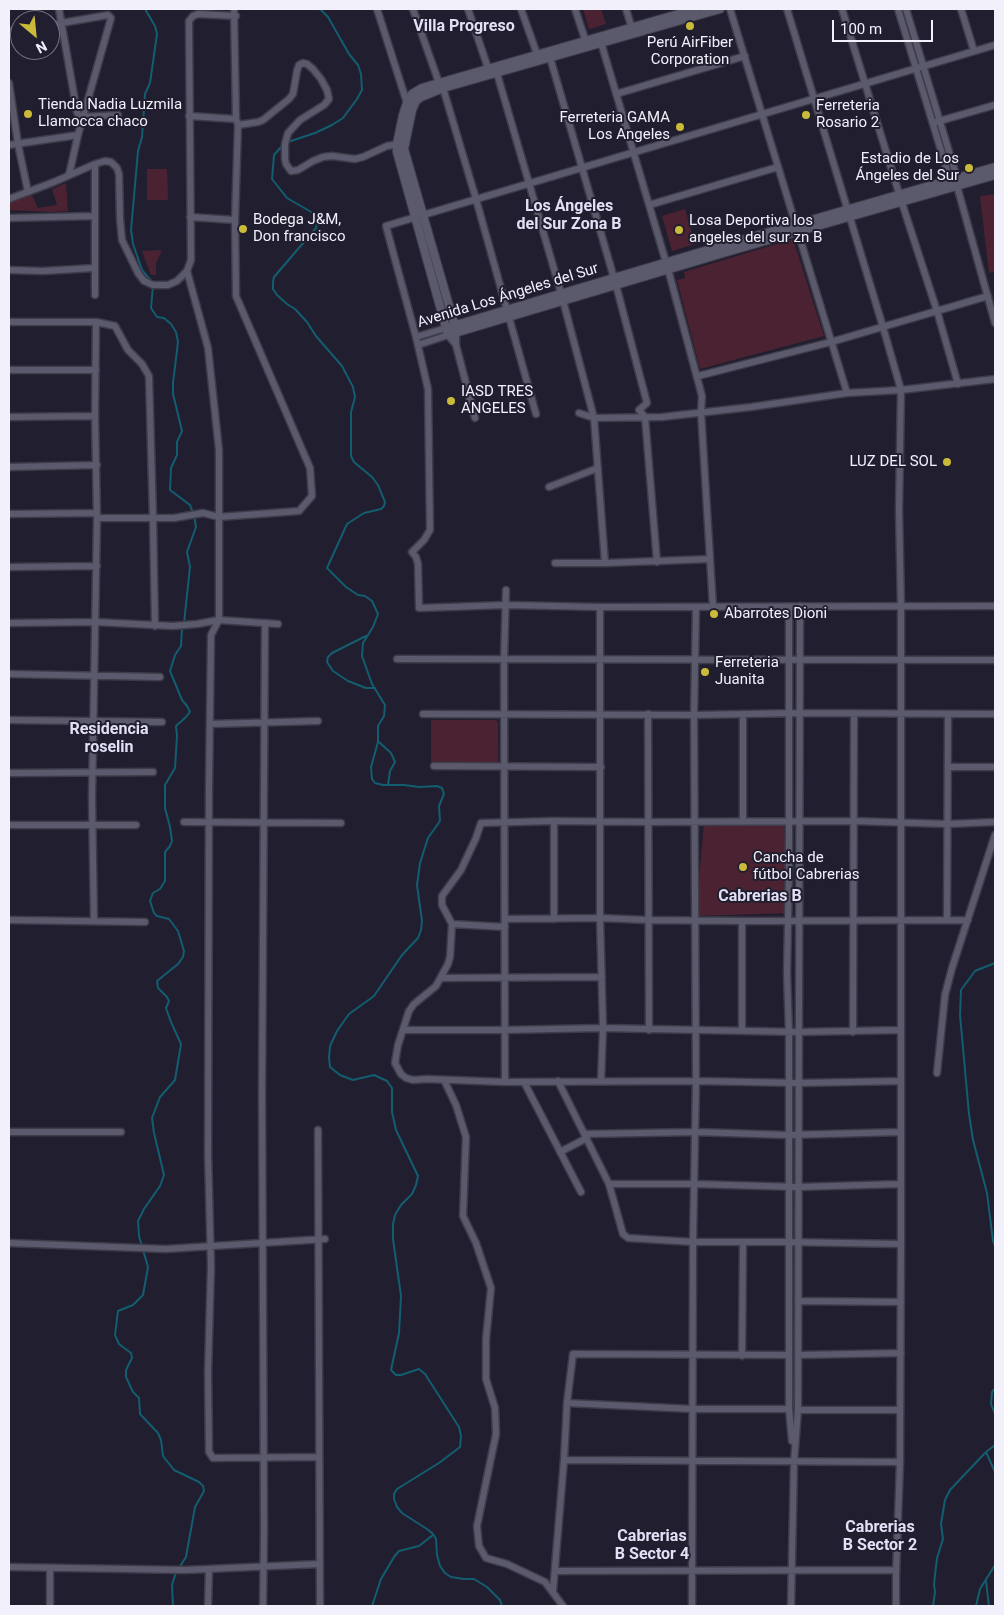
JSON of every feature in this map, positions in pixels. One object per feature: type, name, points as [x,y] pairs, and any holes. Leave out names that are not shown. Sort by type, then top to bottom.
[{"type":"street","points":[[59,9],[77,112],[83,120]]},
{"type":"street","points":[[377,9],[407,103]]},
{"type":"street","points":[[413,9],[441,85],[476,199],[536,414]]},
{"type":"street","points":[[468,9],[493,69],[562,297],[594,418],[605,563]]},
{"type":"street","points":[[521,9],[537,54]]},
{"type":"street","points":[[575,9],[586,39]]},
{"type":"street","points":[[626,9],[632,30]]},
{"type":"street","points":[[493,69],[632,30],[696,9]]},
{"type":"street","points":[[681,14],[720,9]]},
{"type":"street","points":[[730,9],[847,393]]},
{"type":"street","points":[[787,9],[884,327],[901,390],[899,510],[901,1302],[900,1462],[896,1606]]},
{"type":"street","points":[[842,9],[937,311],[958,384]]},
{"type":"street","points":[[898,9],[940,121],[995,323]]},
{"type":"street","points":[[906,9],[933,123],[955,181]]},
{"type":"street","points":[[960,9],[974,51]]},
{"type":"street","points":[[9,200],[95,164],[105,161],[111,162],[118,168],[122,240],[129,258],[141,277],[148,283],[168,285],[177,281],[187,271],[191,260],[189,21],[198,14],[235,12],[237,122],[236,296],[310,468],[312,496],[298,511],[218,517],[203,513],[174,518],[9,514]]},
{"type":"street","points":[[62,23],[108,15],[112,18],[78,135],[69,175]]},
{"type":"street","points":[[400,144],[407,103],[416,91],[441,85],[537,54],[549,54],[586,39],[600,39]]},
{"type":"street","points":[[600,39],[667,266],[702,396],[701,412],[712,607]]},
{"type":"street","points":[[416,338],[386,226],[995,44]]},
{"type":"street","points":[[549,54],[647,403],[640,410],[645,418],[657,562]]},
{"type":"street","points":[[616,94],[745,56]]},
{"type":"street","points":[[189,116],[237,122],[258,122],[264,120],[289,99],[299,65],[302,63],[307,64],[313,69],[321,79],[329,99],[324,105],[300,120],[288,133],[285,159],[291,171],[298,170],[323,157],[332,156],[355,159],[364,157],[387,146],[400,144]]},
{"type":"street","points":[[9,83],[18,144],[28,192]]},
{"type":"street","points":[[441,85],[416,101],[397,152],[419,216],[475,418]]},
{"type":"street","points":[[933,123],[995,105]]},
{"type":"street","points":[[83,120],[118,115]]},
{"type":"street","points":[[9,145],[78,135]]},
{"type":"street","points":[[95,164],[95,295]]},
{"type":"street","points":[[649,205],[778,166]]},
{"type":"street","points":[[955,181],[995,167]]},
{"type":"street","points":[[955,181],[995,175]]},
{"type":"street","name":"Avenida Los Ángeles del Sur","points":[[451,330],[418,345],[416,338],[451,330],[901,199],[955,181]]},
{"type":"street","points":[[9,218],[95,216]]},
{"type":"street","points":[[190,218],[235,220]]},
{"type":"street","points":[[9,270],[43,272],[94,268]]},
{"type":"street","points":[[187,271],[210,358],[219,450],[219,620],[211,635],[210,724],[208,1452],[213,1458],[319,1457]]},
{"type":"street","points":[[698,376],[831,342],[988,296]]},
{"type":"street","points":[[9,322],[96,322],[115,326],[128,350],[142,364],[149,376],[154,626]]},
{"type":"street","points":[[94,922],[92,825],[97,566],[96,322]]},
{"type":"street","points":[[418,345],[428,389],[430,530],[424,540],[412,552],[418,564],[419,608],[506,605],[600,607],[995,606]]},
{"type":"street","points":[[9,370],[96,370]]},
{"type":"street","points":[[579,413],[594,418],[645,418],[751,407],[847,393],[901,390],[995,379]]},
{"type":"street","points":[[9,417],[96,416]]},
{"type":"street","points":[[9,467],[97,465]]},
{"type":"street","points":[[549,487],[598,468]]},
{"type":"street","points":[[555,563],[657,562],[710,559]]},
{"type":"street","points":[[9,567],[97,566]]},
{"type":"street","points":[[505,1082],[504,660],[506,590]]},
{"type":"street","points":[[788,606],[789,920],[786,974],[789,1032],[788,1356],[789,1409],[794,1462]]},
{"type":"street","points":[[791,1606],[794,1462],[798,1410],[800,606]]},
{"type":"street","points":[[600,607],[601,1081]]},
{"type":"street","points":[[692,1606],[693,1242],[696,1132],[694,714],[696,607]]},
{"type":"street","points":[[9,623],[96,622],[173,626],[219,620],[278,624]]},
{"type":"street","points":[[263,1606],[265,623]]},
{"type":"street","points":[[397,659],[995,660]]},
{"type":"street","points":[[9,674],[160,677]]},
{"type":"street","points":[[423,714],[995,714]]},
{"type":"street","points":[[648,714],[649,1030]]},
{"type":"street","points":[[743,714],[743,822]]},
{"type":"street","points":[[853,1032],[854,714]]},
{"type":"street","points":[[947,920],[948,715]]},
{"type":"street","points":[[9,720],[162,722]]},
{"type":"street","points":[[210,724],[318,721]]},
{"type":"street","points":[[434,766],[601,767]]},
{"type":"street","points":[[948,767],[995,768]]},
{"type":"street","points":[[9,773],[153,772]]},
{"type":"street","points":[[901,1081],[788,1083],[413,1080],[401,1074],[395,1063],[398,1044],[409,1011],[414,1004],[436,986],[450,957],[452,924],[441,900],[444,891],[461,870],[481,823],[554,820],[901,822],[948,824],[995,822]]},
{"type":"street","points":[[554,820],[554,919]]},
{"type":"street","points":[[184,822],[341,822]]},
{"type":"street","points":[[9,825],[136,825]]},
{"type":"street","points":[[937,1073],[945,995],[995,835]]},
{"type":"street","points":[[505,919],[968,920]]},
{"type":"street","points":[[9,920],[145,922]]},
{"type":"street","points":[[742,921],[742,1031]]},
{"type":"street","points":[[452,924],[505,927]]},
{"type":"street","points":[[441,978],[602,977]]},
{"type":"street","points":[[404,1030],[602,1028],[853,1032],[900,1030]]},
{"type":"street","points":[[444,1080],[456,1105],[466,1137],[462,1216],[476,1243],[491,1288],[486,1339],[486,1379],[495,1408],[496,1434],[477,1526],[478,1546],[486,1558],[507,1564],[545,1582],[563,1606]]},
{"type":"street","points":[[558,1081],[609,1184],[623,1234],[628,1238],[693,1242],[901,1244]]},
{"type":"street","points":[[524,1082],[580,1192]]},
{"type":"street","points":[[318,1130],[322,1239],[319,1457],[320,1606]]},
{"type":"street","points":[[9,1132],[121,1132]]},
{"type":"street","points":[[560,1152],[586,1136],[696,1132],[788,1135],[901,1132]]},
{"type":"street","points":[[609,1184],[798,1186],[901,1184]]},
{"type":"street","points":[[9,1243],[166,1249],[322,1239]]},
{"type":"street","points":[[742,1356],[743,1243]]},
{"type":"street","points":[[798,1301],[901,1302]]},
{"type":"street","points":[[798,1355],[900,1353]]},
{"type":"street","points":[[553,1591],[556,1571],[567,1403],[573,1354],[788,1356]]},
{"type":"street","points":[[567,1403],[693,1409],[789,1409]]},
{"type":"street","points":[[798,1410],[900,1410]]},
{"type":"street","points":[[564,1460],[900,1462]]},
{"type":"street","points":[[9,1567],[171,1570],[263,1568],[319,1564]]},
{"type":"street","points":[[50,1568],[50,1606]]},
{"type":"street","points":[[208,1606],[209,1569]]},
{"type":"street","points":[[556,1571],[896,1570]]},
{"type":"shaded area","points":[[583,9],[601,9],[606,24],[589,29]]},
{"type":"shaded area","points":[[147,169],[167,169],[168,200],[147,200]]},
{"type":"shaded area","points":[[66,183],[68,211],[9,210],[10,203],[32,195],[38,208],[57,205],[52,189]]},
{"type":"shaded area","points":[[995,194],[995,272],[989,273],[980,196]]},
{"type":"shaded area","name":"Losa Deportiva los angeles del sur zn B","points":[[685,209],[695,244],[672,251],[662,216]]},
{"type":"shaded area","points":[[793,239],[824,336],[700,369],[677,280],[685,278],[684,272]]},
{"type":"shaded area","points":[[162,250],[156,263],[156,275],[151,275],[142,251]]},
{"type":"shaded area","points":[[431,720],[496,720],[498,722],[498,763],[431,762]]},
{"type":"shaded area","name":"Cancha de fútbol Cabrerias","points":[[704,822],[784,822],[789,913],[696,916]]},
{"type":"waterway","points":[[145,9],[155,26],[157,34],[150,83],[145,94],[131,230],[133,244],[142,270],[152,282]]},
{"type":"waterway","points":[[288,142],[315,133],[343,118],[362,90],[361,74],[358,65],[349,54],[328,17],[320,9]]},
{"type":"waterway","points":[[282,146],[274,155],[272,179],[287,198],[313,213],[318,221],[316,228],[274,277],[273,289],[277,295],[295,309],[307,322],[316,336],[342,366],[353,387],[355,397],[351,412],[351,456],[354,462],[372,477],[378,485],[385,502],[381,509],[364,513],[347,524],[327,568],[346,587],[372,601],[378,614],[373,627],[363,643],[362,656],[372,684],[385,705],[384,716],[378,726],[378,742],[371,767],[372,779],[375,783],[383,785],[437,786],[442,788],[444,794],[439,806],[440,821],[428,838],[420,863],[417,885],[422,921],[418,938],[402,955],[374,996],[349,1014],[337,1031],[330,1046],[329,1058],[330,1067],[340,1075],[353,1080],[374,1075],[387,1081],[392,1088],[392,1112],[396,1130],[418,1176],[412,1194],[401,1205],[395,1215],[393,1224],[393,1239],[401,1296],[399,1333],[391,1370],[396,1375],[419,1369],[425,1374],[459,1427],[461,1436],[460,1447],[439,1463],[397,1489],[394,1499],[402,1513],[433,1534],[436,1539],[440,1566],[445,1573],[451,1577],[474,1579],[487,1587],[500,1600],[502,1606]]},
{"type":"waterway","points":[[153,286],[151,308],[157,317],[164,318],[171,324],[176,332],[178,342],[173,394],[182,431],[177,442],[177,455],[171,468],[170,490],[190,505],[196,527],[187,552],[190,567],[184,623]]},
{"type":"waterway","points":[[179,1568],[186,1557],[195,1507],[204,1491],[203,1486],[199,1482],[174,1470],[163,1456],[158,1433],[140,1414],[139,1398],[133,1392],[126,1377],[126,1370],[132,1358],[131,1353],[119,1344],[115,1335],[118,1311],[133,1305],[143,1295],[148,1267],[139,1236],[138,1221],[160,1186],[164,1175],[152,1118],[160,1097],[175,1080],[181,1044],[166,1008],[169,1001],[158,988],[157,981],[178,964],[183,957],[184,951],[178,931],[169,919],[157,916],[154,913],[150,901],[153,893],[160,889],[165,881],[165,852],[172,841],[165,808],[165,785],[175,768],[176,726],[190,712],[182,700],[170,671],[175,655],[181,646],[182,628]]},
{"type":"waterway","points":[[366,636],[332,653],[328,657],[327,662],[333,671],[348,681],[366,688],[375,688]]},
{"type":"waterway","points":[[379,742],[391,753],[395,762],[390,771],[388,785]]},
{"type":"waterway","points":[[995,963],[975,971],[961,990],[960,1015],[969,1114],[973,1140],[987,1193],[995,1246]]},
{"type":"waterway","points":[[995,1388],[992,1392],[991,1404],[995,1414]]},
{"type":"waterway","points":[[933,1606],[937,1558],[943,1539],[941,1524],[945,1500],[950,1490],[995,1445]]},
{"type":"waterway","points":[[986,1452],[995,1472]]},
{"type":"waterway","points":[[372,1606],[381,1579],[399,1551],[419,1546],[433,1535]]},
{"type":"waterway","points":[[976,1606],[980,1589],[995,1565]]},
{"type":"waterway","points":[[173,1606],[172,1585],[176,1572]]},
{"type":"waterway","points":[[986,1581],[989,1606]]},
{"type":"place","name":"Perú AirFiber Corporation","points":[[690,26]]},
{"type":"place","name":"Tienda Nadia Luzmila Llamocca chaco","points":[[28,114]]},
{"type":"place","name":"Ferreteria Rosario 2","points":[[806,115]]},
{"type":"place","name":"Ferreteria GAMA Los Angeles","points":[[680,127]]},
{"type":"place","name":"Estadio de Los Ángeles del Sur","points":[[969,168]]},
{"type":"place","name":"Bodega J&M, Don francisco","points":[[243,229]]},
{"type":"place","name":"Losa Deportiva los angeles del sur zn B","points":[[679,230]]},
{"type":"place","name":"IASD TRES ANGELES","points":[[451,401]]},
{"type":"place","name":"LUZ DEL SOL","points":[[947,462]]},
{"type":"place","name":"Abarrotes Dioni","points":[[714,614]]},
{"type":"place","name":"Ferreteria Juanita","points":[[705,672]]},
{"type":"place","name":"Cancha de fútbol Cabrerias","points":[[743,867]]},
{"type":"district","name":"Villa Progreso","points":[[464,27]]},
{"type":"district","name":"Los Ángeles del Sur Zona B","points":[[569,216]]},
{"type":"district","name":"Residencia roselin","points":[[109,739]]},
{"type":"district","name":"Cabrerias B","points":[[760,897]]},
{"type":"district","name":"Cabrerias B Sector 2","points":[[880,1537]]},
{"type":"district","name":"Cabrerias B Sector 4","points":[[652,1546]]}]
